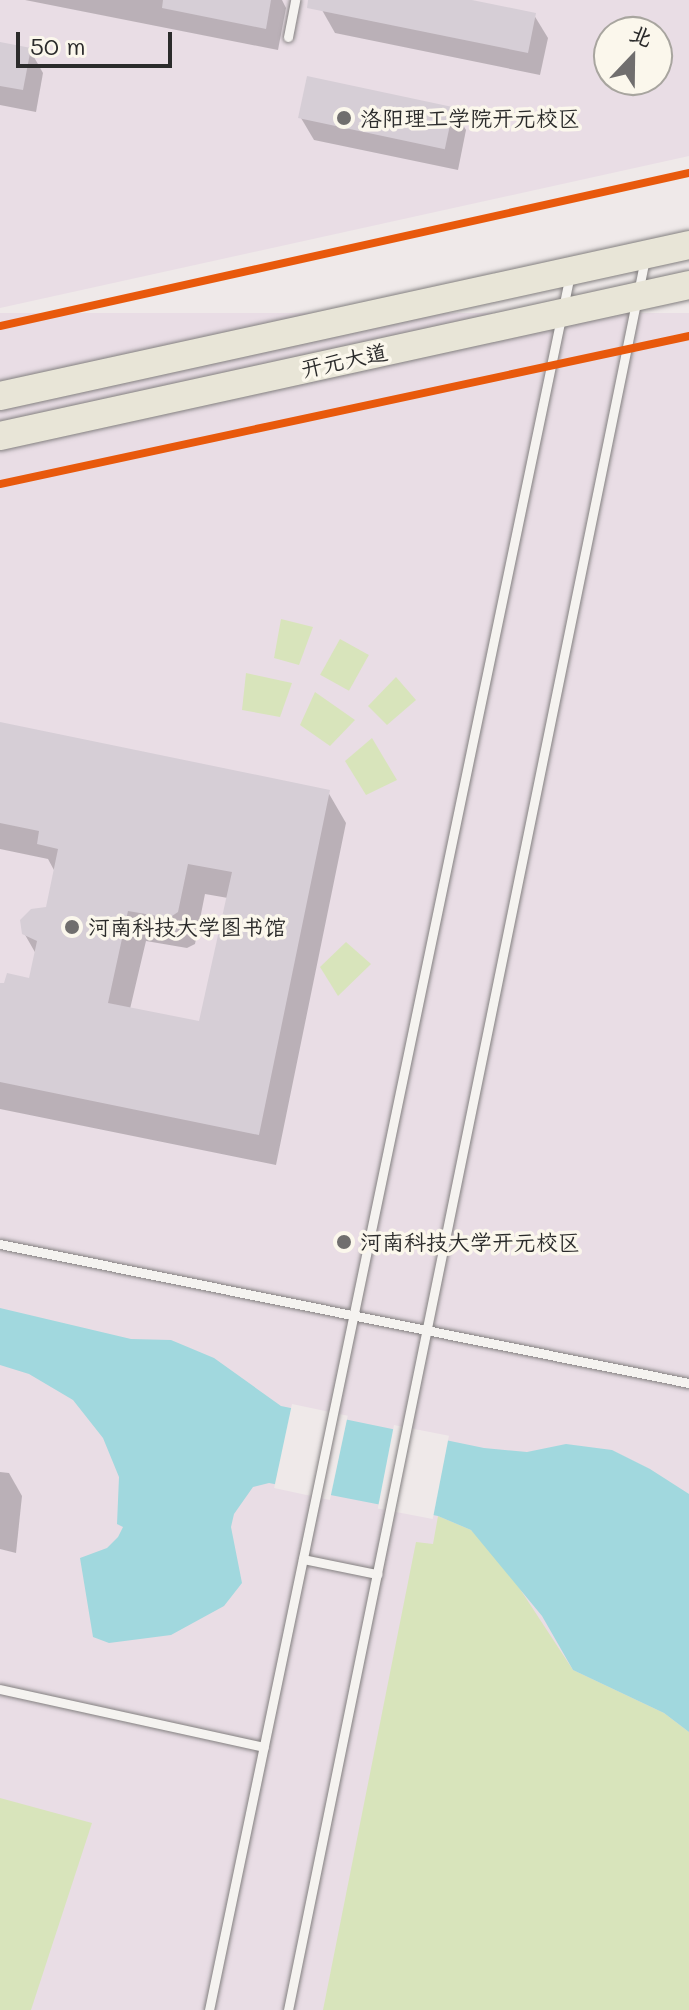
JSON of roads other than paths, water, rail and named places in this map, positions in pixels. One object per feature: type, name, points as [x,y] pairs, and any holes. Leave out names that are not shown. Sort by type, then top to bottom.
[{"type":"main road","name":"开元大道","points":[[0,396],[689,245]]},
{"type":"main road","name":"开元大道","points":[[0,436],[689,285]]},
{"type":"lane","points":[[288,37],[295,0]]},
{"type":"lane","points":[[288,2010],[646,254]]},
{"type":"lane","points":[[209,2010],[571,271]]},
{"type":"lane","points":[[0,1244],[689,1383]]},
{"type":"lane","points":[[303,1559],[377,1574]]},
{"type":"lane","points":[[0,1689],[264,1747]]},
{"type":"water","points":[[0,1308],[131,1339],[171,1340],[214,1358],[281,1406],[484,1448],[527,1452],[566,1444],[612,1450],[650,1469],[689,1494],[689,1732],[664,1713],[573,1670],[542,1616],[471,1530],[438,1516],[269,1483],[253,1487],[234,1514],[231,1527],[242,1583],[224,1606],[171,1635],[109,1643],[93,1637],[80,1558],[107,1548],[123,1527],[117,1524],[119,1477],[103,1438],[73,1400],[29,1374],[0,1365]]},
{"type":"place","name":"洛阳理工学院开元校区","points":[[344,118]]},
{"type":"place","name":"河南科技大学图书馆","points":[[72,927]]},
{"type":"place","name":"河南科技大学开元校区","points":[[344,1242]]}]
